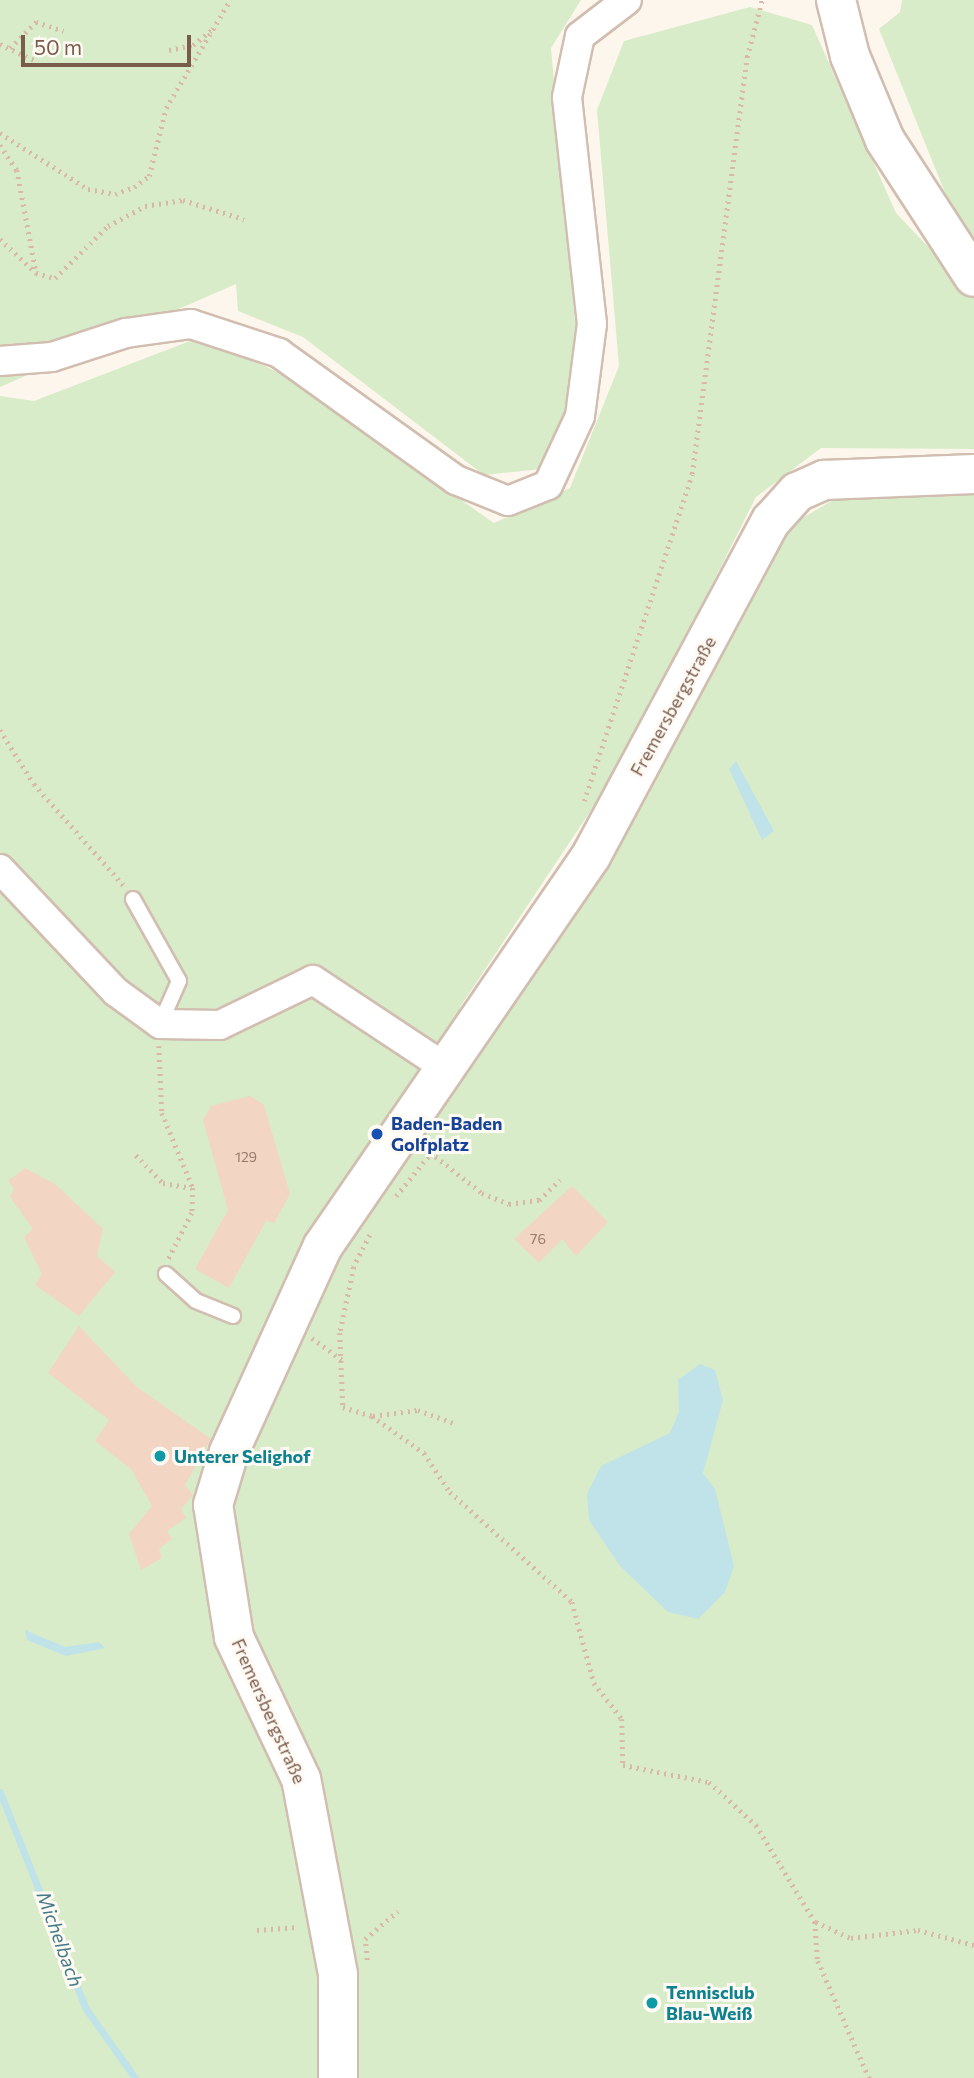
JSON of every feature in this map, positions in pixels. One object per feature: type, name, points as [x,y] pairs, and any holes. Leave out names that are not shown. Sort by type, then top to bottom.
[{"type":"main road","points":[[836,0],[850,56],[885,140],[974,277]]},
{"type":"main road","name":"Fremersbergstraße","points":[[338,2078],[338,1974],[301,1779],[234,1637],[213,1505],[229,1452],[323,1246],[590,856],[771,521],[797,492],[847,475],[974,474]]},
{"type":"street","points":[[0,361],[52,357],[126,333],[191,324],[279,353],[456,481],[508,501],[548,485],[580,416],[592,324],[567,97],[580,36],[626,0]]},
{"type":"street","points":[[0,869],[116,992],[160,1024],[220,1025],[313,980],[446,1068]]},
{"type":"lane","points":[[133,899],[179,981],[160,1024]]},
{"type":"lane","points":[[166,1274],[196,1300],[233,1316]]},
{"type":"path","points":[[0,133],[88,189],[115,194],[134,187],[149,176],[166,108],[218,25],[230,0]]},
{"type":"path","points":[[583,806],[692,474],[747,57],[762,0]]},
{"type":"path","points":[[10,48],[36,22],[64,31]]},
{"type":"path","points":[[169,50],[193,45],[218,25]]},
{"type":"path","points":[[0,44],[38,62]]},
{"type":"path","points":[[0,145],[17,170],[36,273]]},
{"type":"path","points":[[0,239],[36,273],[55,278],[116,220],[145,206],[184,200],[244,219]]},
{"type":"path","points":[[0,730],[34,784],[133,899]]},
{"type":"path","points":[[160,1024],[162,1113],[193,1188],[192,1213],[166,1274]]},
{"type":"path","points":[[400,1131],[482,1193],[509,1204],[539,1200],[560,1180]]},
{"type":"path","points":[[387,1207],[431,1153]]},
{"type":"path","points":[[136,1155],[163,1183],[193,1188]]},
{"type":"path","points":[[374,1226],[354,1267],[340,1333],[343,1407],[372,1416],[424,1453],[450,1492],[572,1602],[594,1683],[622,1719],[623,1765],[709,1782],[756,1825],[815,1922],[818,1961],[869,2078]]},
{"type":"path","points":[[289,1322],[342,1361]]},
{"type":"path","points":[[372,1416],[418,1410],[453,1423]]},
{"type":"path","points":[[815,1922],[851,1938],[918,1930],[974,1945]]},
{"type":"path","points":[[257,1930],[294,1924]]},
{"type":"green space","points":[[0,0],[581,0],[551,48],[577,343],[567,421],[541,469],[484,475],[303,337],[238,311],[236,284],[0,387]]},
{"type":"green space","points":[[902,0],[974,0],[974,238],[952,210],[879,29],[900,12]]},
{"type":"green space","points":[[750,7],[812,25],[896,213],[974,295],[974,449],[821,448],[756,497],[621,765],[460,1007],[482,1037],[785,528],[842,495],[974,488],[974,2078],[0,2078],[0,396],[34,401],[203,336],[283,375],[494,523],[570,488],[619,366],[597,110],[624,41]]},
{"type":"water","points":[[736,761],[774,831],[762,840],[729,769]]},
{"type":"water","points":[[700,1364],[715,1370],[723,1400],[703,1473],[715,1489],[734,1566],[725,1592],[698,1619],[668,1612],[620,1566],[589,1520],[587,1494],[601,1466],[670,1433],[679,1412],[678,1380]]},
{"type":"water","points":[[25,1630],[65,1647],[99,1642],[105,1648],[66,1656],[27,1640]]},
{"type":"building","points":[[250,1096],[264,1105],[290,1194],[274,1223],[266,1221],[229,1288],[195,1269],[228,1210],[203,1120],[211,1106]]},
{"type":"building","points":[[25,1168],[55,1184],[103,1229],[97,1256],[115,1272],[79,1316],[35,1285],[42,1274],[24,1237],[33,1229],[10,1197],[14,1188],[8,1181]]},
{"type":"building","points":[[572,1186],[608,1222],[576,1256],[562,1239],[539,1263],[514,1239]]},
{"type":"building","name":"Unterer Selighof","points":[[79,1326],[137,1387],[211,1439],[185,1485],[193,1495],[181,1509],[186,1518],[167,1531],[172,1539],[159,1549],[162,1558],[141,1570],[129,1534],[152,1506],[131,1469],[95,1441],[109,1420],[48,1373]]},
{"type":"waterway","name":"Michelbach","points":[[0,1792],[86,2009],[135,2078]]},
{"type":"place","name":"Baden-Baden Golfplatz","points":[[377,1134]]},
{"type":"place","name":"Unterer Selighof","points":[[160,1456]]},
{"type":"place","name":"Tennisclub Blau-Weiß","points":[[652,2003]]}]
